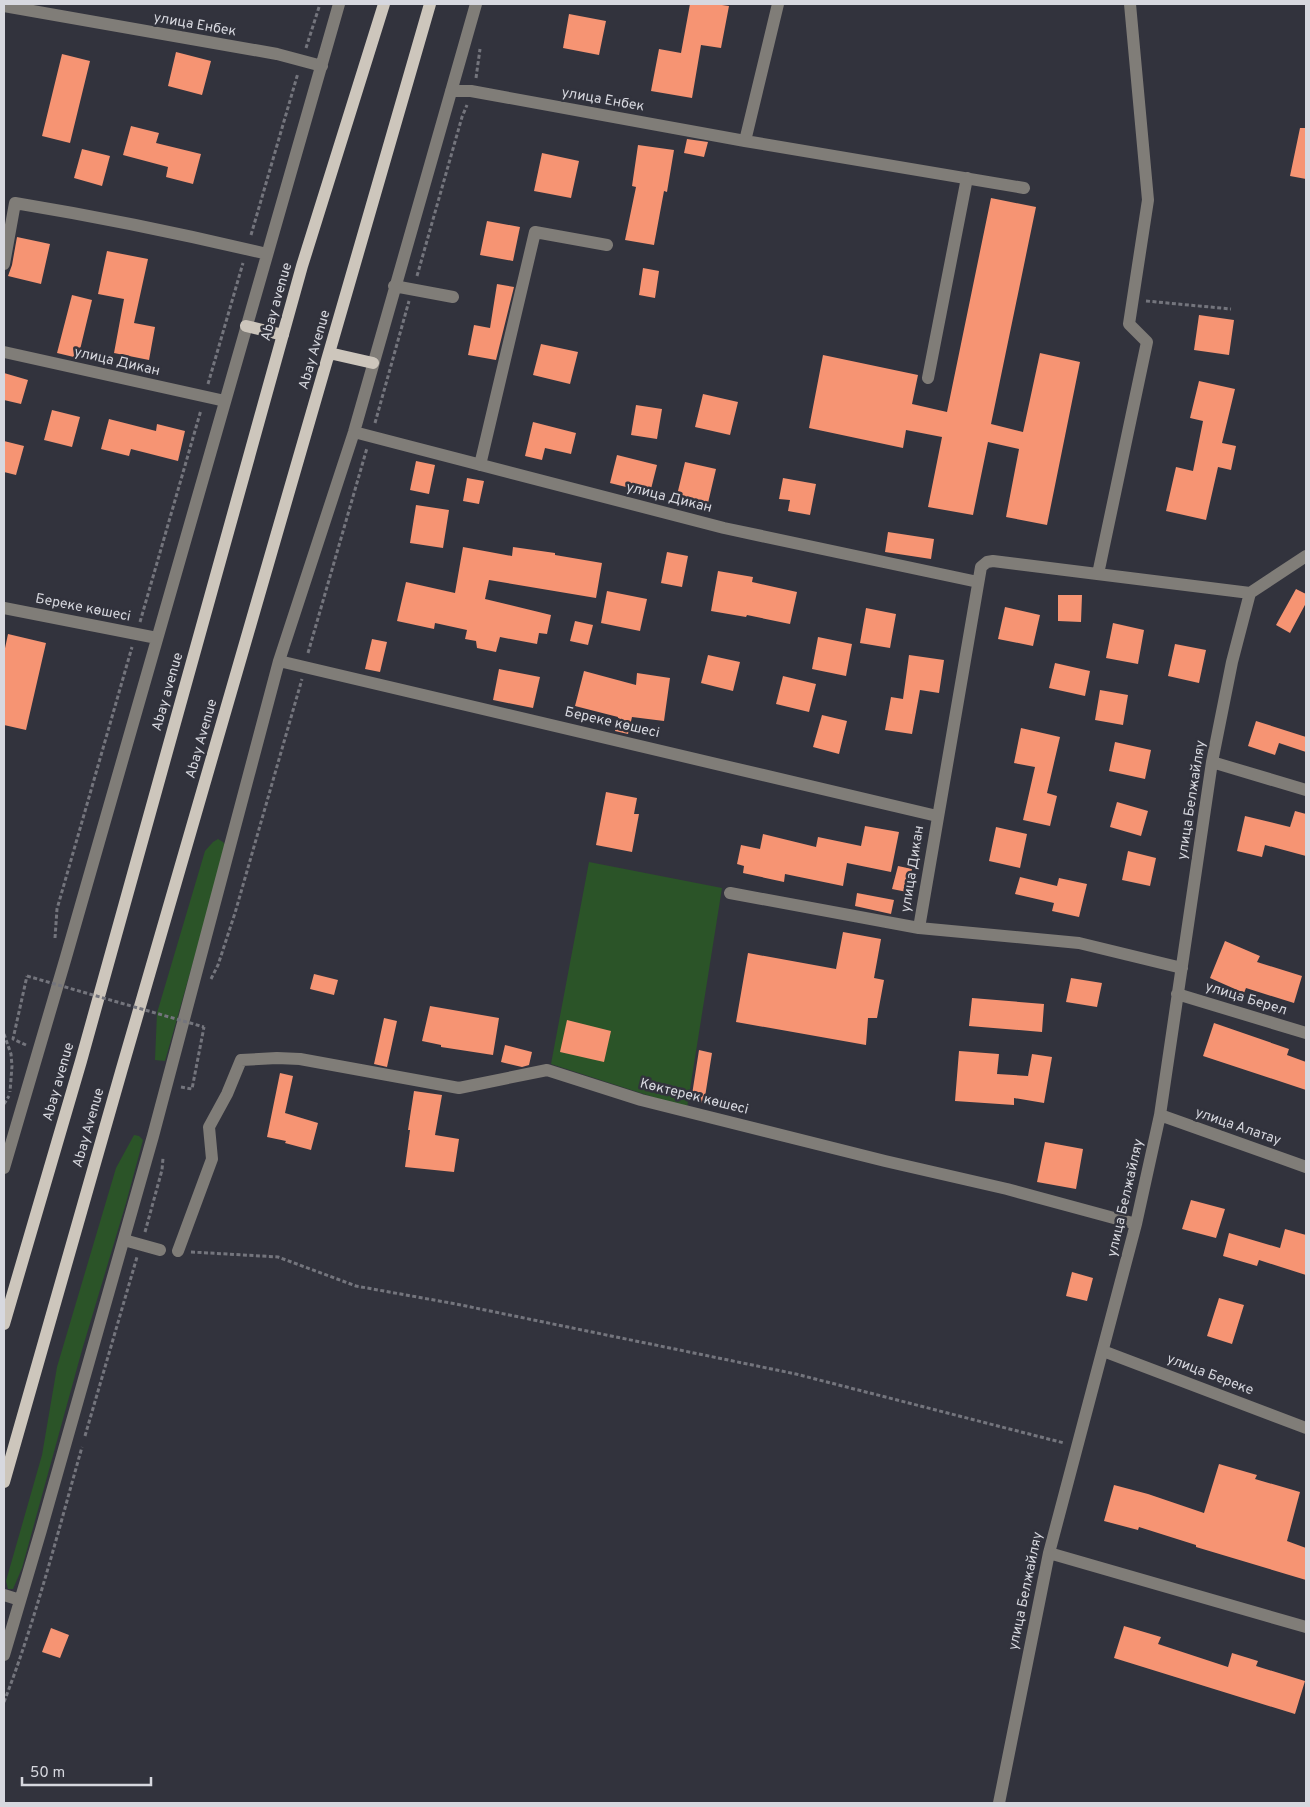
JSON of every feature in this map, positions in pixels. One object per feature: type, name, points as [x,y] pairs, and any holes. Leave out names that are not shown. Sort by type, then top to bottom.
[{"type":"main road","name":"Abay avenue","points":[[4,1324],[81,1061],[302,266],[384,4]]},
{"type":"main road","name":"Abay Avenue","points":[[5,1476],[120,1072],[430,4]]},
{"type":"main road","points":[[246,326],[283,335]]},
{"type":"main road","points":[[329,353],[373,363]]},
{"type":"street","points":[[4,1168],[339,4]]},
{"type":"street","points":[[4,1655],[124,1240],[279,661],[354,432],[394,286],[476,4]]},
{"type":"street","points":[[748,142],[778,4]]},
{"type":"street","points":[[1098,574],[1148,342],[1129,324],[1148,200],[1130,4]]},
{"type":"street","name":"улица Енбек","points":[[4,6],[277,54],[322,66]]},
{"type":"street","name":"улица Енбек","points":[[451,91],[471,91],[748,142],[1024,188]]},
{"type":"street","points":[[928,378],[967,178]]},
{"type":"street","points":[[4,264],[15,203],[94,216],[202,238],[267,254]]},
{"type":"street","points":[[480,465],[534,232],[607,246]]},
{"type":"street","points":[[394,286],[453,297]]},
{"type":"street","name":"улица Дикан","points":[[4,352],[225,401]]},
{"type":"street","name":"улица Дикан","points":[[354,432],[724,528],[978,582]]},
{"type":"street","points":[[1250,593],[1306,556]]},
{"type":"street","name":"улица Дикан","points":[[1182,968],[1078,943],[919,928],[978,582],[981,567],[987,562],[993,561],[1250,593]]},
{"type":"street","name":"улица Белжайляу","points":[[999,1803],[1048,1553],[1104,1351],[1136,1224],[1160,1115],[1212,762],[1232,662],[1250,593]]},
{"type":"street","name":"Береке көшесі","points":[[4,608],[157,638]]},
{"type":"street","name":"Береке көшесі","points":[[279,661],[937,816]]},
{"type":"street","points":[[1212,762],[1306,790]]},
{"type":"street","points":[[730,893],[919,928]]},
{"type":"street","name":"улица Берел","points":[[1177,994],[1306,1033]]},
{"type":"street","name":"Көктерек көшесі","points":[[178,1251],[212,1159],[209,1127],[227,1094],[241,1060],[277,1058],[300,1058],[459,1088],[547,1070],[641,1100],[1007,1190],[1136,1224]]},
{"type":"street","name":"улица Алатау","points":[[1160,1115],[1306,1167]]},
{"type":"street","points":[[124,1240],[160,1250]]},
{"type":"street","name":"улица Береке","points":[[1104,1351],[1306,1428]]},
{"type":"street","points":[[1048,1553],[1306,1627]]},
{"type":"street","points":[[4,1595],[20,1600]]},
{"type":"path","points":[[55,943],[57,909],[247,249],[320,4]]},
{"type":"path","points":[[1133,299],[1231,309]]},
{"type":"path","points":[[13,1039],[27,976],[204,1027],[192,1089],[177,1087]]},
{"type":"path","points":[[43,989],[46,980]]},
{"type":"path","points":[[4,1034],[11,1054],[10,1094]]},
{"type":"path","points":[[178,1251],[278,1257],[356,1286],[456,1304],[796,1374],[1078,1446]]},
{"type":"green space","points":[[218,839],[226,846],[165,1061],[155,1060],[157,1013],[205,851]]},
{"type":"green space","points":[[589,862],[722,888],[687,1108],[551,1064]]},
{"type":"green space","points":[[134,1135],[139,1136],[143,1140],[126,1203],[82,1350],[22,1568],[13,1589],[8,1589],[6,1581],[42,1455],[57,1367],[116,1168]]},
{"type":"building","points":[[690,4],[729,6],[721,48],[701,45],[692,98],[651,91],[659,49],[681,53]]},
{"type":"building","points":[[569,14],[606,21],[599,55],[563,48]]},
{"type":"building","points":[[176,52],[211,61],[202,95],[168,86]]},
{"type":"building","points":[[62,54],[90,61],[70,143],[42,136]]},
{"type":"building","points":[[131,126],[159,133],[156,143],[201,154],[193,184],[166,177],[168,167],[123,155]]},
{"type":"building","points":[[1300,128],[1306,128],[1306,179],[1290,176]]},
{"type":"building","points":[[687,139],[708,142],[704,157],[684,153]]},
{"type":"building","points":[[638,145],[674,150],[667,192],[664,191],[654,245],[625,240],[636,187],[632,186]]},
{"type":"building","points":[[82,149],[110,156],[102,186],[74,178]]},
{"type":"building","points":[[542,153],[579,161],[571,198],[534,191]]},
{"type":"building","points":[[991,198],[1036,207],[991,424],[1023,432],[1040,353],[1080,362],[1047,525],[1006,517],[1019,449],[988,442],[973,515],[928,507],[942,437],[906,430],[903,448],[809,428],[823,355],[918,375],[912,404],[947,412]]},
{"type":"building","points":[[487,221],[520,227],[513,261],[480,255]]},
{"type":"building","points":[[17,237],[50,244],[41,284],[8,276]]},
{"type":"building","points":[[107,251],[148,259],[134,323],[155,327],[149,360],[114,353],[124,299],[98,294]]},
{"type":"building","points":[[643,268],[659,271],[655,298],[639,295]]},
{"type":"building","points":[[497,284],[514,287],[496,360],[468,355],[474,325],[490,328]]},
{"type":"building","points":[[72,295],[92,300],[78,358],[57,353]]},
{"type":"building","points":[[1199,315],[1234,320],[1229,355],[1194,350]]},
{"type":"building","points":[[541,344],[578,352],[570,384],[533,375]]},
{"type":"building","points":[[4,373],[28,380],[21,404],[4,400]]},
{"type":"building","points":[[1199,381],[1235,389],[1222,443],[1236,446],[1231,470],[1218,467],[1206,520],[1166,511],[1176,467],[1193,471],[1203,421],[1190,418]]},
{"type":"building","points":[[703,394],[738,402],[730,435],[695,427]]},
{"type":"building","points":[[636,405],[662,409],[657,439],[631,435]]},
{"type":"building","points":[[52,410],[80,417],[72,447],[44,440]]},
{"type":"building","points":[[109,419],[156,431],[157,424],[185,431],[178,461],[131,449],[129,456],[101,449]]},
{"type":"building","points":[[533,422],[576,433],[571,454],[545,448],[542,460],[525,456]]},
{"type":"building","points":[[4,441],[24,446],[16,475],[4,472]]},
{"type":"building","points":[[617,455],[657,465],[650,493],[610,483]]},
{"type":"building","points":[[416,461],[435,465],[429,494],[410,490]]},
{"type":"building","points":[[685,462],[716,469],[708,503],[677,495]]},
{"type":"building","points":[[467,478],[484,481],[479,504],[463,501]]},
{"type":"building","points":[[783,478],[816,484],[810,515],[788,511],[790,500],[779,499]]},
{"type":"building","points":[[416,505],[449,510],[443,548],[410,543]]},
{"type":"building","points":[[888,532],[934,539],[931,559],[885,552]]},
{"type":"building","points":[[463,547],[512,556],[513,547],[555,553],[555,555],[602,563],[596,598],[489,580],[485,599],[551,615],[547,634],[539,633],[537,644],[500,637],[496,652],[477,648],[476,641],[465,639],[467,630],[435,623],[434,629],[397,621],[406,582],[455,593]]},
{"type":"building","points":[[667,552],[688,556],[682,587],[661,583]]},
{"type":"building","points":[[718,571],[753,577],[752,582],[797,592],[790,624],[747,615],[746,617],[711,611]]},
{"type":"building","points":[[1296,589],[1306,594],[1306,603],[1290,633],[1276,625]]},
{"type":"building","points":[[607,591],[647,599],[640,631],[601,623]]},
{"type":"building","points":[[1058,595],[1082,595],[1081,622],[1058,621]]},
{"type":"building","points":[[1005,607],[1040,615],[1033,646],[998,639]]},
{"type":"building","points":[[866,608],[896,614],[890,648],[860,643]]},
{"type":"building","points":[[575,621],[593,625],[588,645],[570,641]]},
{"type":"building","points":[[1113,623],[1144,630],[1138,664],[1106,658]]},
{"type":"building","points":[[8,634],[46,643],[26,730],[4,725],[4,653]]},
{"type":"building","points":[[818,637],[852,644],[846,676],[812,669]]},
{"type":"building","points":[[372,639],[387,642],[380,672],[365,669]]},
{"type":"building","points":[[1175,644],[1206,650],[1199,683],[1168,676]]},
{"type":"building","points":[[708,655],[740,662],[733,691],[701,683]]},
{"type":"building","points":[[909,655],[944,660],[939,693],[920,690],[912,734],[885,730],[891,697],[903,699]]},
{"type":"building","points":[[1055,663],[1090,671],[1085,696],[1049,688]]},
{"type":"building","points":[[499,669],[540,677],[533,708],[493,700]]},
{"type":"building","points":[[584,671],[636,685],[637,673],[670,678],[664,721],[632,717],[628,734],[615,731],[618,717],[575,706]]},
{"type":"building","points":[[783,676],[816,684],[809,712],[776,704]]},
{"type":"building","points":[[1100,690],[1128,695],[1123,725],[1095,720]]},
{"type":"building","points":[[822,715],[847,721],[839,754],[813,747]]},
{"type":"building","points":[[1256,721],[1306,737],[1306,752],[1279,743],[1275,755],[1248,746]]},
{"type":"building","points":[[1021,728],[1060,737],[1047,793],[1057,796],[1050,826],[1023,820],[1035,767],[1014,763]]},
{"type":"building","points":[[1115,742],[1151,750],[1145,779],[1109,771]]},
{"type":"building","points":[[606,792],[637,798],[634,814],[639,814],[632,852],[596,845]]},
{"type":"building","points":[[1117,802],[1148,811],[1141,836],[1110,827]]},
{"type":"building","points":[[1295,811],[1306,814],[1306,856],[1265,845],[1262,857],[1237,851],[1245,816],[1290,827]]},
{"type":"building","points":[[865,826],[899,832],[891,872],[847,863],[843,886],[785,874],[784,882],[743,873],[744,866],[737,864],[741,845],[760,849],[763,834],[816,847],[818,837],[861,846]]},
{"type":"building","points":[[996,827],[1027,834],[1020,868],[989,861]]},
{"type":"building","points":[[1128,851],[1156,858],[1150,886],[1122,880]]},
{"type":"building","points":[[898,866],[912,869],[907,892],[892,889]]},
{"type":"building","points":[[1020,877],[1057,886],[1059,878],[1087,884],[1079,917],[1052,911],[1054,903],[1015,894]]},
{"type":"building","points":[[857,893],[894,900],[891,914],[855,906]]},
{"type":"building","points":[[843,932],[881,939],[874,978],[884,980],[877,1018],[868,1018],[866,1045],[736,1022],[748,953],[836,969]]},
{"type":"building","points":[[1225,941],[1260,956],[1257,962],[1302,976],[1294,1003],[1246,988],[1244,993],[1210,978]]},
{"type":"building","points":[[314,974],[338,980],[334,995],[310,989]]},
{"type":"building","points":[[1071,978],[1102,983],[1097,1007],[1066,1002]]},
{"type":"building","points":[[972,998],[1044,1004],[1042,1032],[969,1026]]},
{"type":"building","points":[[430,1006],[499,1018],[493,1055],[441,1047],[441,1045],[422,1041]]},
{"type":"building","points":[[384,1018],[397,1021],[387,1067],[374,1064]]},
{"type":"building","points":[[567,1020],[611,1031],[604,1062],[560,1052]]},
{"type":"building","points":[[1214,1023],[1289,1049],[1287,1055],[1306,1062],[1306,1090],[1203,1056]]},
{"type":"building","points":[[505,1045],[532,1052],[529,1065],[522,1067],[501,1062]]},
{"type":"building","points":[[699,1050],[712,1053],[704,1103],[691,1101]]},
{"type":"building","points":[[959,1051],[999,1054],[997,1074],[1028,1076],[1032,1054],[1052,1057],[1044,1103],[1014,1098],[1014,1105],[955,1101]]},
{"type":"building","points":[[280,1073],[293,1076],[285,1113],[318,1123],[311,1150],[285,1143],[286,1141],[267,1137]]},
{"type":"building","points":[[414,1091],[442,1095],[435,1135],[459,1139],[454,1172],[405,1167]]},
{"type":"building","points":[[1045,1142],[1083,1149],[1076,1189],[1037,1182]]},
{"type":"building","points":[[1191,1200],[1225,1209],[1216,1238],[1182,1229]]},
{"type":"building","points":[[1285,1229],[1306,1235],[1306,1275],[1259,1260],[1257,1266],[1223,1256],[1229,1233],[1280,1248]]},
{"type":"building","points":[[1072,1272],[1093,1278],[1087,1301],[1066,1296]]},
{"type":"building","points":[[1219,1298],[1244,1305],[1232,1344],[1207,1336]]},
{"type":"building","points":[[1219,1464],[1257,1475],[1255,1479],[1300,1492],[1287,1541],[1306,1548],[1306,1580],[1196,1547],[1196,1545],[1139,1527],[1138,1530],[1104,1521],[1114,1485],[1148,1494],[1204,1513]]},
{"type":"building","points":[[1124,1626],[1161,1637],[1158,1644],[1228,1667],[1232,1653],[1258,1661],[1256,1666],[1305,1681],[1295,1714],[1114,1658]]},
{"type":"building","points":[[51,1628],[69,1635],[60,1658],[42,1652]]}]
